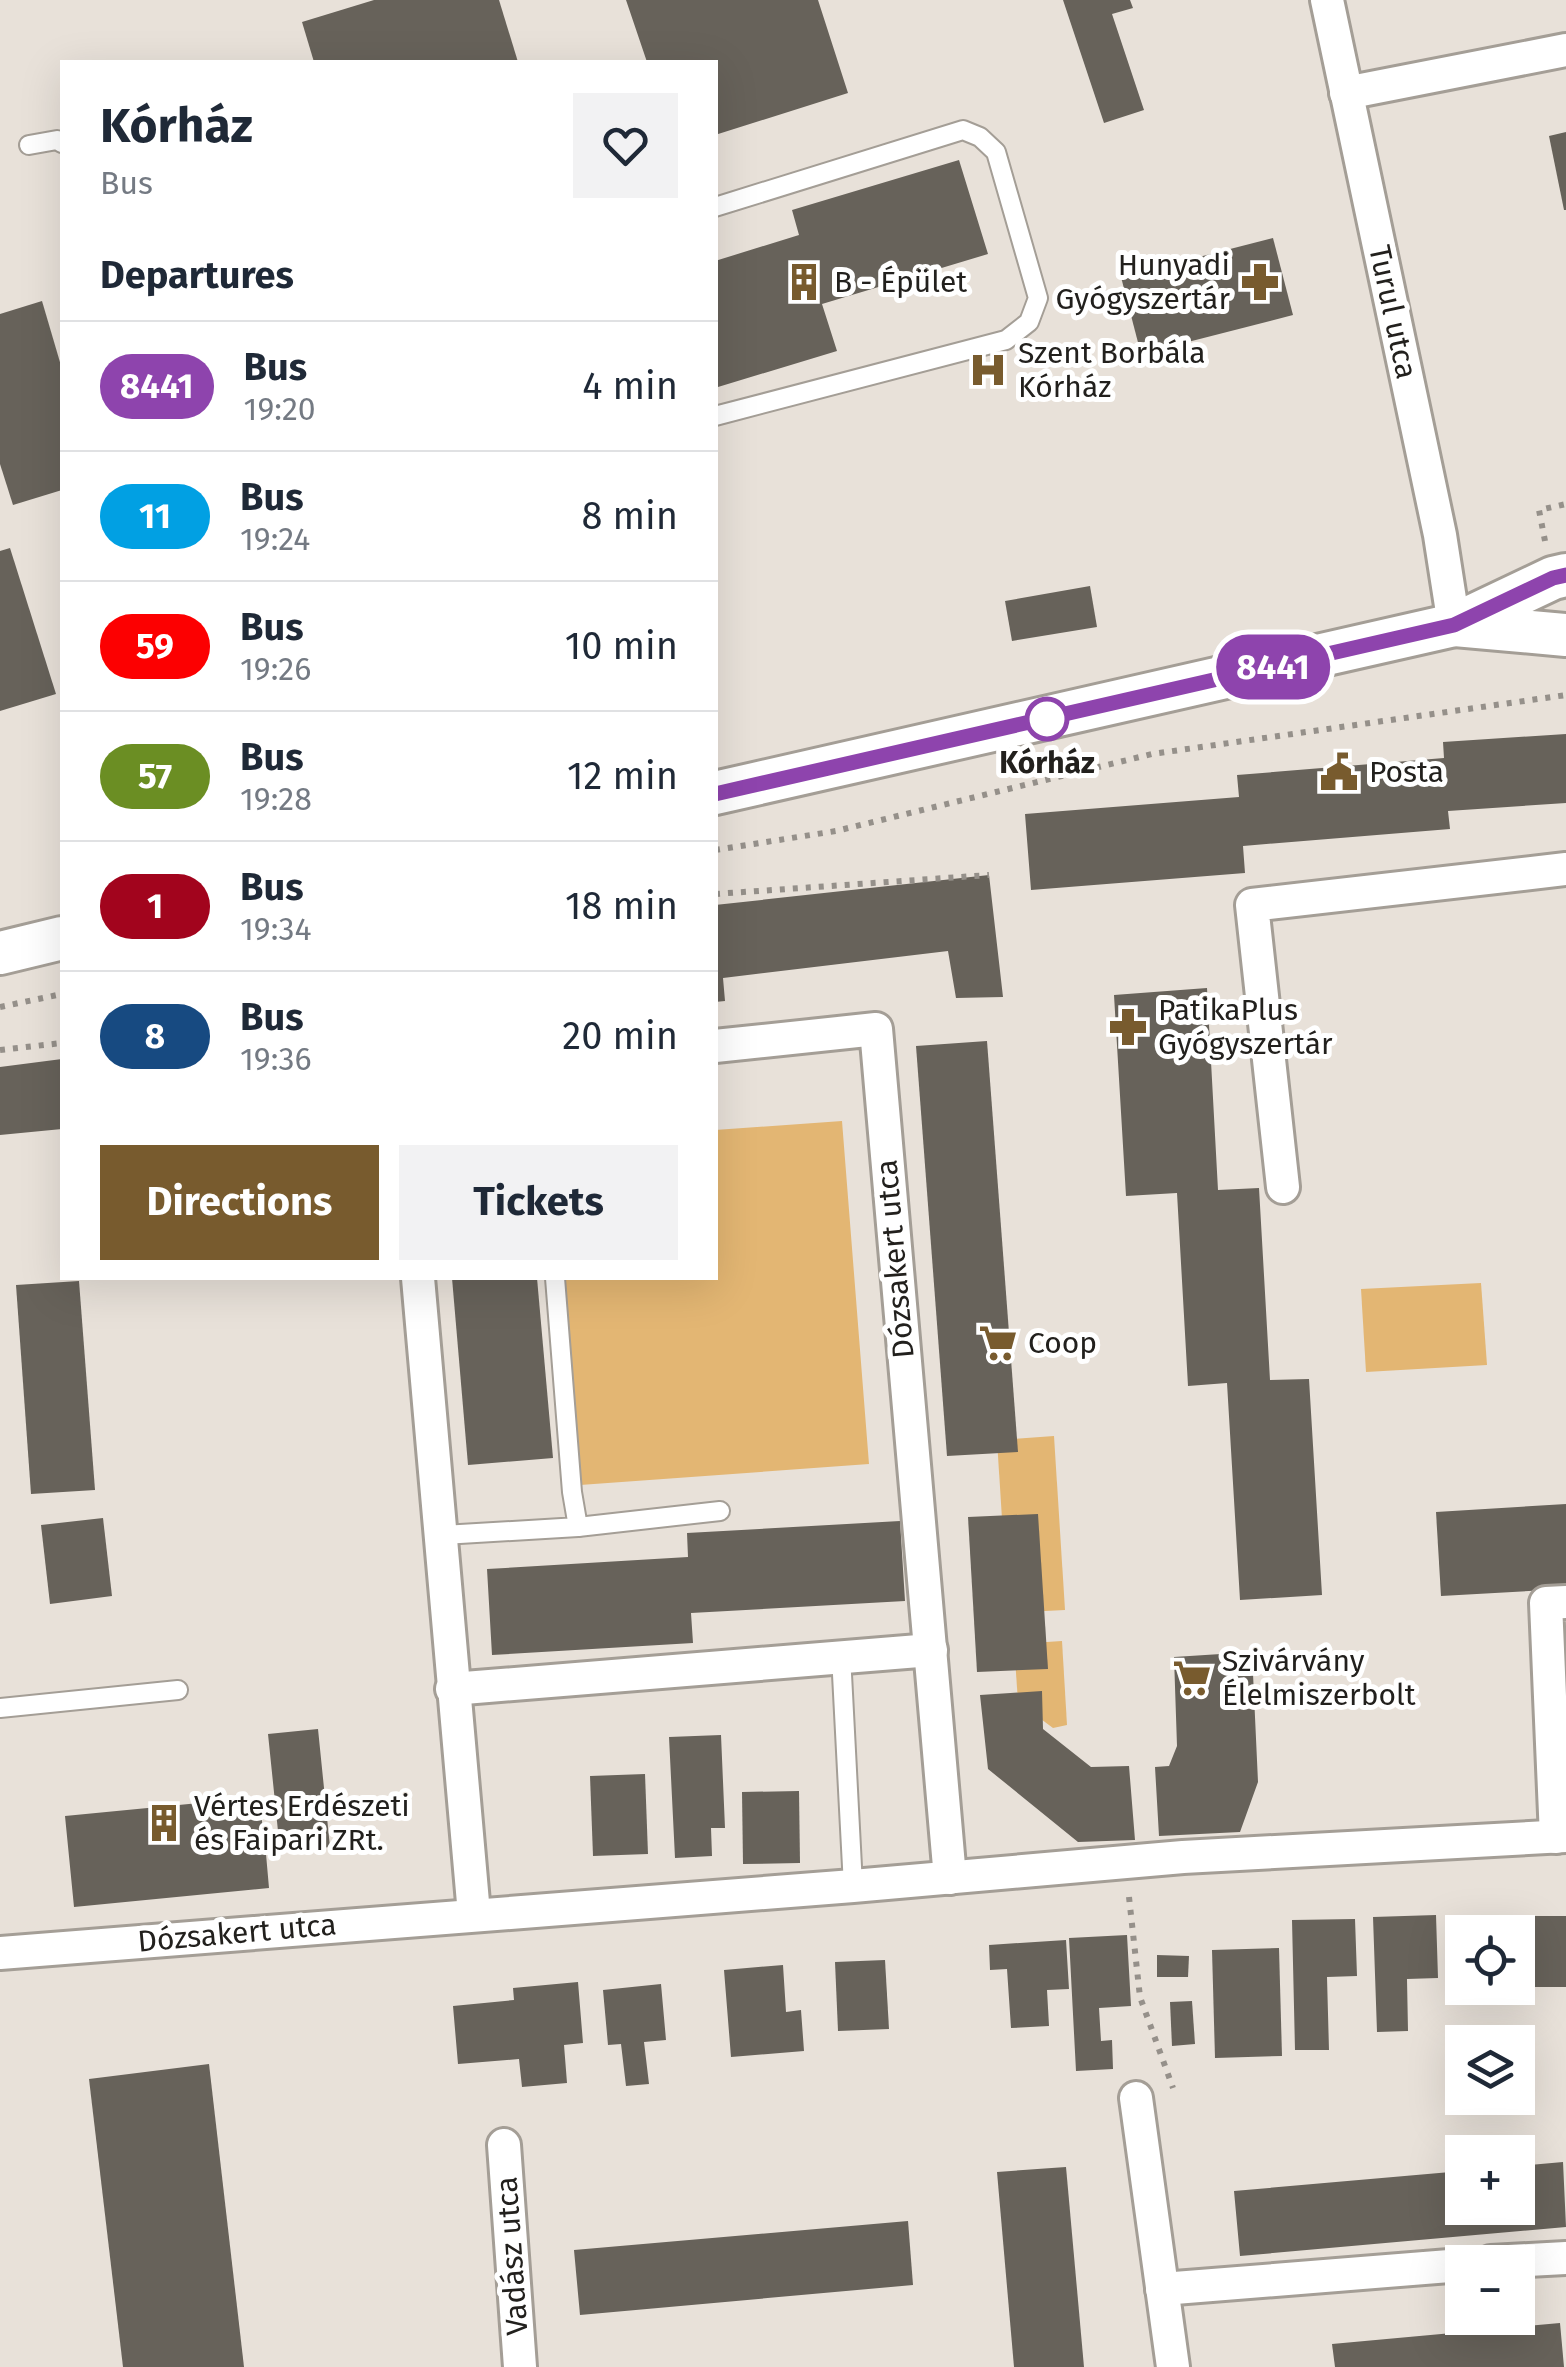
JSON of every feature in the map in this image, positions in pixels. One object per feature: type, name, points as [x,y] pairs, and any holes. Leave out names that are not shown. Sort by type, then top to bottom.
[{"type":"street","name":"Turul utca","points":[[1328,0],[1440,534],[1454,625]]},
{"type":"street","points":[[1346,92],[1566,50]]},
{"type":"street","points":[[718,793],[1454,625],[1566,575]]},
{"type":"street","points":[[1454,625],[1566,635]]},
{"type":"street","points":[[1283,1188],[1252,904],[1566,869]]},
{"type":"street","points":[[0,953],[60,938]]},
{"type":"street","name":"Dózsakert utca","points":[[718,1046],[876,1029],[950,1878]]},
{"type":"street","points":[[418,1280],[474,1914]]},
{"type":"street","points":[[1561,1837],[1546,1604],[1566,1602]]},
{"type":"street","points":[[452,1689],[930,1650]]},
{"type":"street","name":"Dózsakert utca","points":[[0,1952],[1182,1857],[1561,1837]]},
{"type":"street","points":[[1136,2098],[1173,2367]]},
{"type":"street","name":"Vadász utca","points":[[504,2145],[520,2367]]},
{"type":"street","points":[[1535,2260],[1566,2258]]},
{"type":"street","points":[[1162,2289],[1445,2266]]},
{"type":"lane","points":[[718,206],[963,130],[980,137],[996,152],[1038,298],[1029,322],[1006,340],[718,415]]},
{"type":"lane","points":[[29,145],[60,142]]},
{"type":"lane","points":[[555,1280],[578,1527]]},
{"type":"lane","points":[[443,1535],[578,1527],[720,1510]]},
{"type":"lane","points":[[841,1655],[853,1886]]},
{"type":"lane","points":[[0,1708],[178,1690]]},
{"type":"path","points":[[718,850],[836,830],[1152,754],[1566,695]]},
{"type":"path","points":[[718,894],[990,875]]},
{"type":"path","points":[[0,1007],[60,994]]},
{"type":"path","points":[[0,1050],[60,1044]]},
{"type":"shaded area","points":[[842,1121],[869,1464],[580,1485],[565,1280],[718,1280],[718,1130]]},
{"type":"shaded area","points":[[1481,1283],[1487,1365],[1366,1372],[1361,1289]]},
{"type":"shaded area","points":[[1054,1436],[1065,1610],[1008,1613],[997,1440]]},
{"type":"shaded area","points":[[1062,1641],[1067,1725],[1053,1728],[1018,1702],[1014,1644]]},
{"type":"building","points":[[374,0],[499,0],[517,60],[313,60],[302,22]]},
{"type":"building","points":[[626,0],[818,0],[848,93],[718,134],[718,60],[646,60]]},
{"type":"building","points":[[1063,0],[1130,0],[1133,8],[1112,14],[1144,110],[1104,123]]},
{"type":"building","points":[[1566,132],[1566,210],[1564,210],[1549,136]]},
{"type":"building","name":"B - Épület","points":[[959,160],[988,254],[822,304],[837,351],[718,387],[718,260],[799,235],[792,210]]},
{"type":"building","points":[[1273,238],[1293,315],[1141,354],[1121,277]]},
{"type":"building","points":[[42,301],[60,362],[60,491],[13,505],[0,464],[0,314]]},
{"type":"building","points":[[10,548],[56,694],[0,711],[0,551]]},
{"type":"building","points":[[1090,586],[1097,627],[1012,641],[1005,601]]},
{"type":"building","points":[[1566,734],[1566,803],[1448,811],[1450,829],[1243,846],[1245,873],[1031,890],[1025,814],[1239,797],[1237,775],[1444,758],[1443,742]]},
{"type":"building","points":[[989,875],[1003,997],[956,998],[948,951],[723,978],[725,1001],[718,1002],[718,905]]},
{"type":"building","points":[[1207,988],[1218,1190],[1259,1188],[1270,1380],[1309,1379],[1322,1595],[1240,1600],[1227,1383],[1188,1386],[1177,1193],[1126,1196],[1114,995]]},
{"type":"building","points":[[987,1041],[1018,1452],[947,1456],[916,1046]]},
{"type":"building","points":[[60,1059],[60,1129],[0,1135],[0,1067]]},
{"type":"building","points":[[452,1280],[537,1280],[553,1458],[468,1465]]},
{"type":"building","points":[[79,1281],[95,1490],[31,1494],[16,1285]]},
{"type":"building","points":[[1566,1504],[1566,1589],[1441,1596],[1436,1512]]},
{"type":"building","points":[[1038,1514],[1048,1669],[977,1672],[968,1517]]},
{"type":"building","points":[[103,1518],[112,1596],[50,1604],[41,1525]]},
{"type":"building","points":[[900,1521],[905,1601],[691,1613],[693,1643],[492,1655],[487,1569],[688,1557],[687,1533]]},
{"type":"building","points":[[1252,1652],[1258,1782],[1240,1832],[1159,1836],[1155,1767],[1169,1766],[1177,1746],[1174,1657]]},
{"type":"building","points":[[1042,1691],[1043,1729],[1091,1767],[1129,1766],[1135,1840],[1078,1842],[988,1769],[980,1695]]},
{"type":"building","name":"Vértes Erdészeti és Faipari ZRt.","points":[[318,1729],[330,1847],[266,1854],[269,1888],[74,1907],[65,1816],[260,1797],[263,1833],[278,1831],[268,1734]]},
{"type":"building","points":[[721,1735],[725,1828],[711,1828],[712,1856],[675,1858],[669,1737]]},
{"type":"building","points":[[645,1774],[648,1854],[593,1856],[590,1776]]},
{"type":"building","points":[[799,1791],[800,1863],[743,1864],[742,1792]]},
{"type":"building","points":[[1436,1915],[1438,1978],[1407,1979],[1408,2031],[1377,2032],[1373,1917]]},
{"type":"building","points":[[1535,1916],[1566,1916],[1566,1987],[1535,1987]]},
{"type":"building","points":[[1355,1919],[1357,1976],[1327,1977],[1329,2050],[1295,2050],[1292,1920]]},
{"type":"building","points":[[1127,1935],[1131,2006],[1099,2008],[1101,2041],[1112,2040],[1113,2069],[1076,2071],[1069,1938]]},
{"type":"building","points":[[1066,1940],[1069,1989],[1047,1990],[1049,2026],[1011,2028],[1007,1969],[990,1970],[989,1945]]},
{"type":"building","points":[[1279,1948],[1282,2056],[1215,2058],[1212,1950]]},
{"type":"building","points":[[1157,1955],[1189,1956],[1188,1977],[1157,1977]]},
{"type":"building","points":[[885,1960],[889,2029],[838,2031],[835,1962]]},
{"type":"building","points":[[783,1965],[786,2012],[801,2010],[804,2051],[731,2057],[724,1970]]},
{"type":"building","points":[[578,1982],[583,2043],[564,2045],[567,2083],[522,2087],[519,2059],[458,2064],[453,2006],[514,2000],[513,1988]]},
{"type":"building","points":[[661,1984],[666,2040],[644,2042],[649,2084],[626,2086],[621,2044],[608,2045],[603,1990]]},
{"type":"building","points":[[1192,2001],[1195,2044],[1172,2046],[1170,2002]]},
{"type":"building","points":[[209,2064],[244,2367],[123,2367],[89,2079]]},
{"type":"building","points":[[1563,2162],[1566,2227],[1240,2256],[1234,2191],[1445,2172],[1445,2225],[1535,2225],[1535,2164]]},
{"type":"building","points":[[1066,2167],[1084,2367],[1014,2367],[997,2172]]},
{"type":"building","points":[[908,2221],[913,2285],[580,2315],[574,2250]]},
{"type":"building","points":[[1560,2323],[1564,2367],[1335,2367],[1332,2344],[1445,2334],[1535,2335],[1535,2325]]},
{"type":"bus line","name":"8441","points":[[718,793],[1454,625],[1566,575]]},
{"type":"place","name":"B - Épület","points":[[804,282]]},
{"type":"place","name":"Hunyadi Gyógyszertár","points":[[1260,282]]},
{"type":"place","name":"Szent Borbála Kórház","points":[[988,370]]},
{"type":"place","name":"Kórház","points":[[1047,719]]},
{"type":"place","name":"Posta","points":[[1339,772]]},
{"type":"place","name":"PatikaPlus Gyógyszertár","points":[[1128,1027]]},
{"type":"place","name":"Coop","points":[[998,1343]]},
{"type":"place","name":"Szivárvány Élelmiszerbolt","points":[[1192,1678]]},
{"type":"place","name":"Vértes Erdészeti és Faipari ZRt.","points":[[164,1823]]}]
